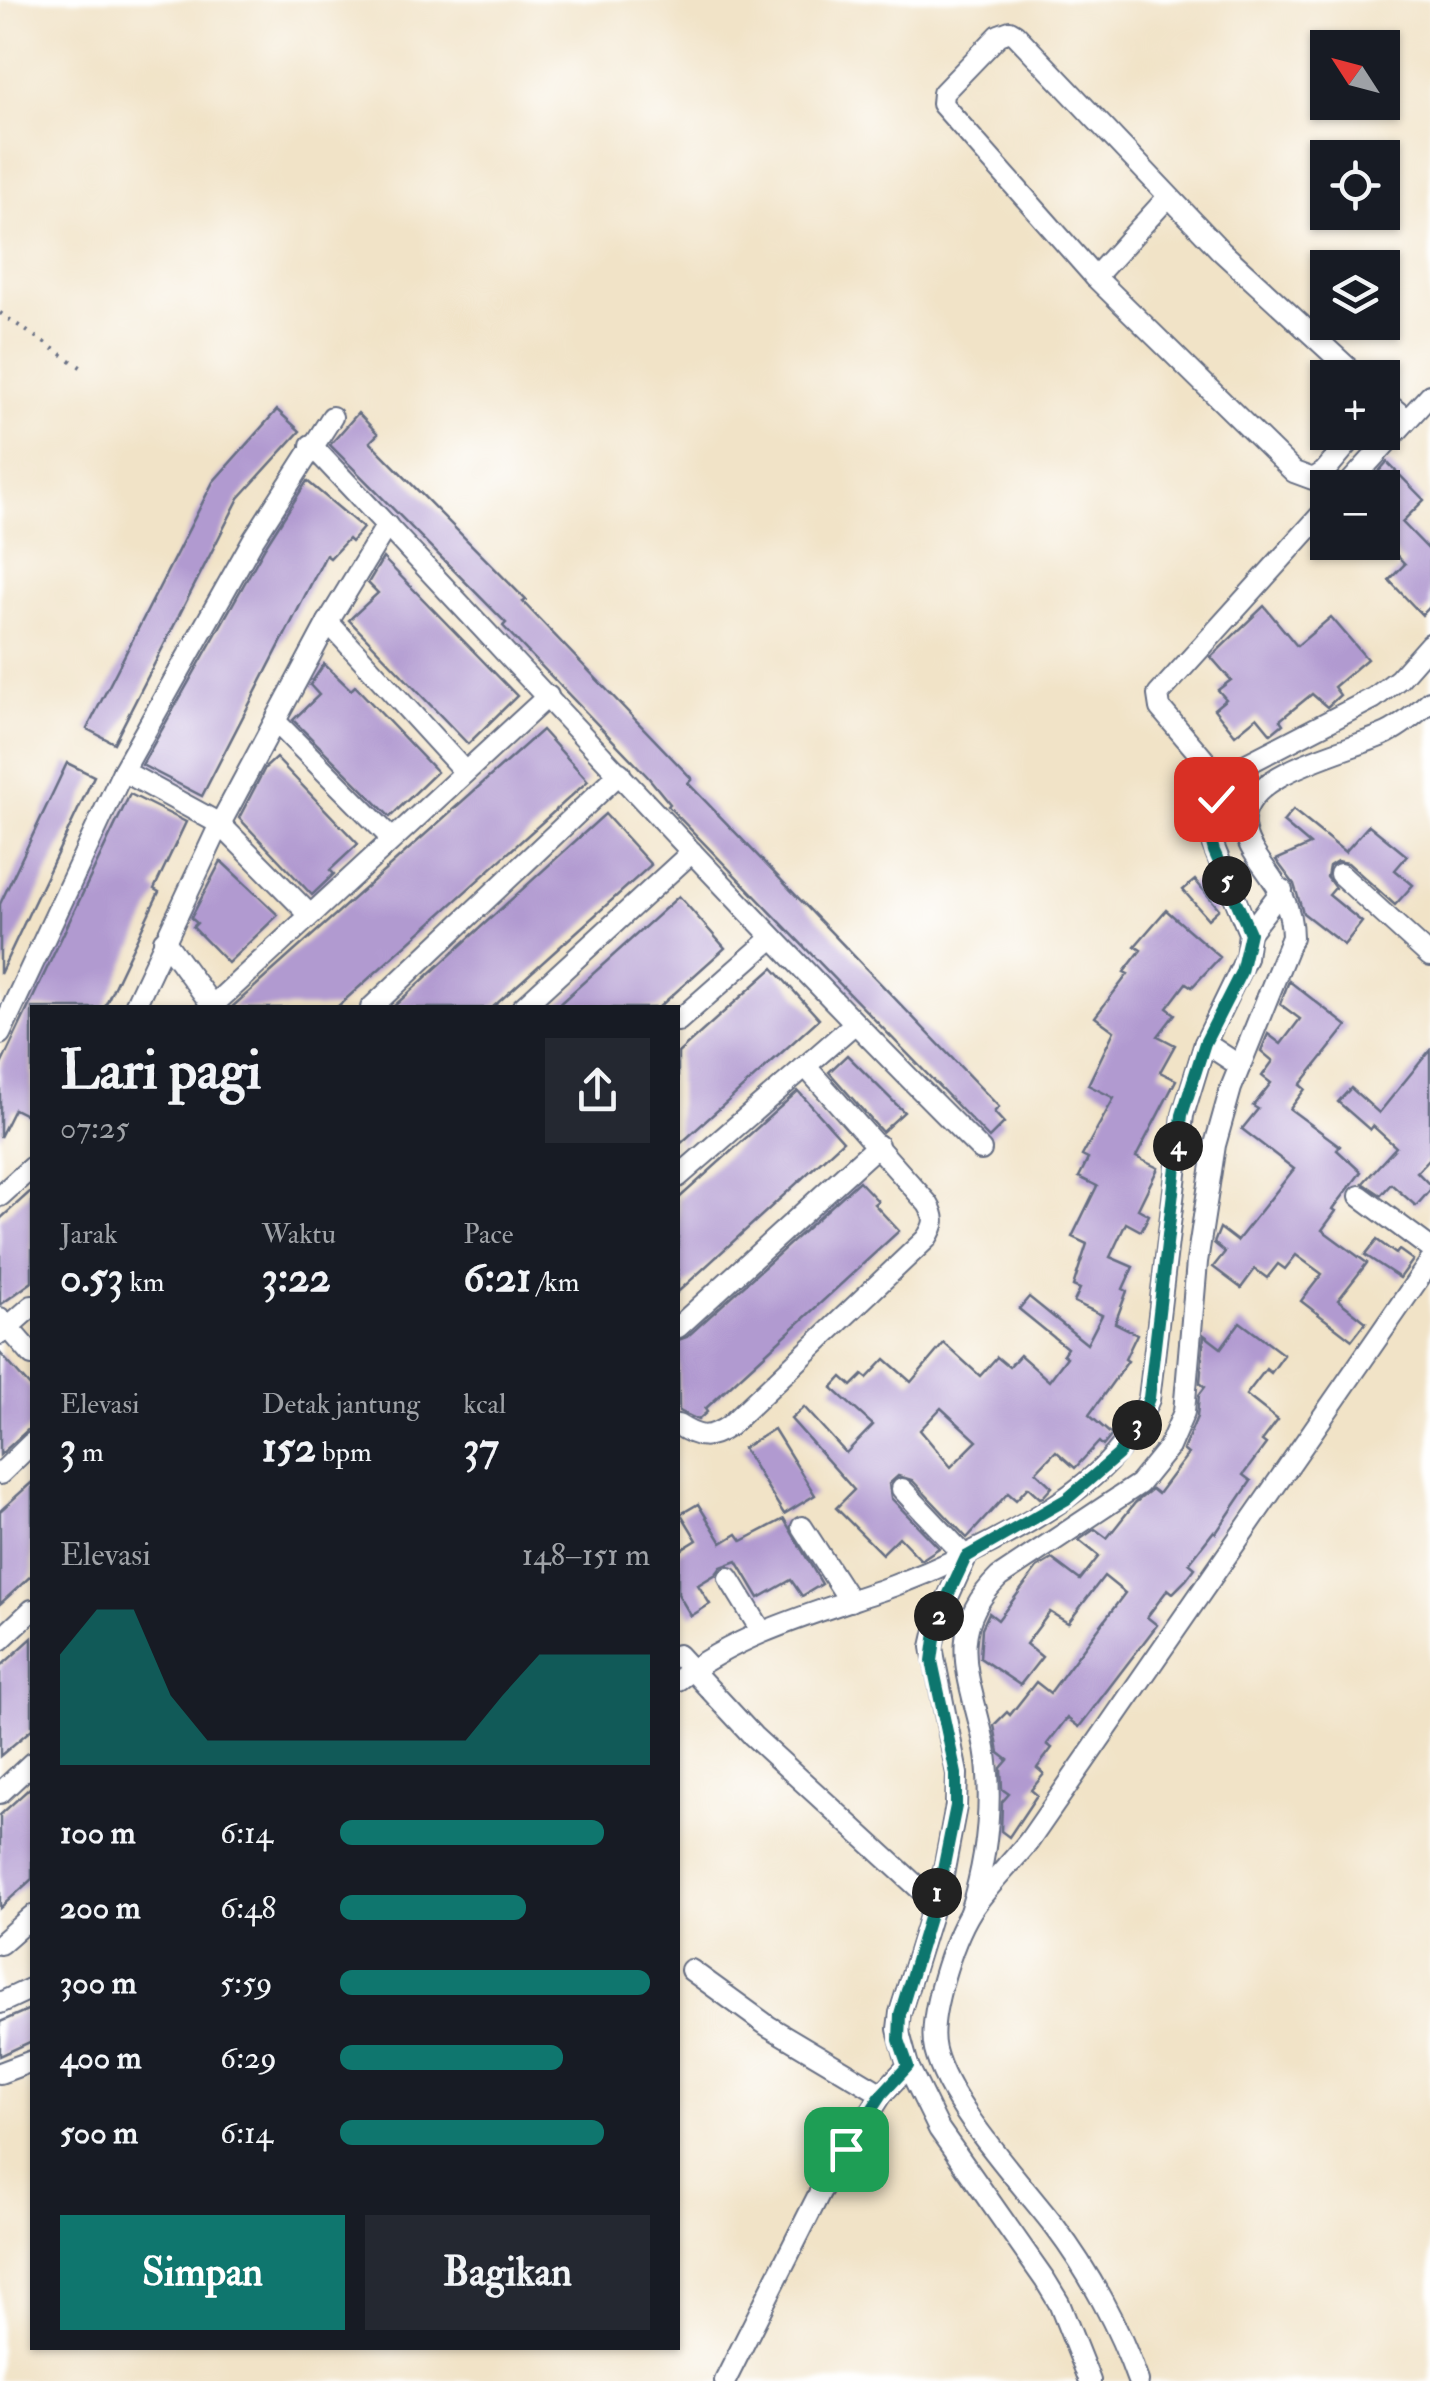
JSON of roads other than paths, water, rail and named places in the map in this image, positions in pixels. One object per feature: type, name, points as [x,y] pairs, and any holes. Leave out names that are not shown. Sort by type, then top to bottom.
[{"type":"street","points":[[1340,360],[1168,197],[1010,31],[999,35],[944,90],[942,104],[1095,276],[1294,472],[1314,479],[1343,450]]},
{"type":"street","points":[[1095,276],[1168,197]]},
{"type":"street","points":[[1360,470],[1430,395]]},
{"type":"street","points":[[1400,414],[1405,418]]},
{"type":"street","points":[[0,1034],[123,771],[253,540],[332,418]]},
{"type":"street","points":[[311,445],[770,938],[981,1150]]},
{"type":"street","points":[[135,1005],[220,824],[328,622],[387,526]]},
{"type":"street","points":[[1224,783],[1160,708],[1158,695],[1310,527]]},
{"type":"street","points":[[328,622],[465,772]]},
{"type":"street","points":[[1255,926],[1211,840],[1216,799],[1224,783],[1238,769],[1266,753],[1374,698],[1399,679],[1430,644]]},
{"type":"street","points":[[214,1005],[548,696]]},
{"type":"street","points":[[1167,1406],[1214,1145],[1237,1064],[1292,936],[1292,916],[1248,839],[1244,825],[1250,803],[1258,792],[1291,770],[1389,732],[1430,701]]},
{"type":"street","points":[[276,722],[392,840]]},
{"type":"street","points":[[123,771],[220,824],[310,915]]},
{"type":"street","points":[[374,1005],[620,773]]},
{"type":"street","points":[[525,1005],[692,852]]},
{"type":"street","points":[[1340,874],[1430,956]]},
{"type":"street","points":[[934,1902],[682,1668],[762,1632],[1056,1524],[1139,1484],[1168,1446],[1182,1115],[1241,972],[1255,926],[1278,895]]},
{"type":"street","points":[[680,1019],[770,938]]},
{"type":"street","points":[[164,940],[211,1005]]},
{"type":"street","points":[[680,1175],[854,1024]]},
{"type":"street","points":[[1210,1045],[1237,1064]]},
{"type":"street","points":[[680,1426],[703,1438],[729,1426],[926,1239],[934,1226],[935,1216],[878,1145],[806,1068]]},
{"type":"street","points":[[680,1324],[878,1145]]},
{"type":"street","points":[[0,1196],[30,1168]]},
{"type":"street","points":[[1360,1196],[1430,1248]]},
{"type":"street","points":[[970,1912],[1029,1841],[1430,1262]]},
{"type":"street","points":[[30,1307],[3,1326],[30,1352]]},
{"type":"street","points":[[1138,2381],[1087,2276],[968,2113],[944,2074],[935,2050],[940,1993],[970,1912],[985,1854],[973,1772],[964,1648],[972,1612],[999,1576],[1056,1524],[1067,1499],[1118,1455],[1140,1421],[1167,1406]]},
{"type":"street","points":[[0,1474],[30,1446]]},
{"type":"street","points":[[902,1488],[966,1557]]},
{"type":"street","points":[[802,1527],[850,1601]]},
{"type":"street","points":[[966,1557],[938,1617],[932,1647],[973,1772],[956,1806],[942,1875],[900,2014],[899,2040],[939,2129],[1059,2304],[1090,2381]]},
{"type":"street","points":[[730,1578],[762,1632]]},
{"type":"street","points":[[0,1640],[30,1612]]},
{"type":"street","points":[[0,1793],[30,1765]]},
{"type":"street","points":[[0,1944],[30,1918]]},
{"type":"street","points":[[691,1970],[768,2026],[882,2094]]},
{"type":"street","points":[[0,2003],[30,1989]]},
{"type":"street","points":[[0,2073],[30,2062]]},
{"type":"street","points":[[725,2381],[820,2192],[882,2094],[908,2066]]}]
